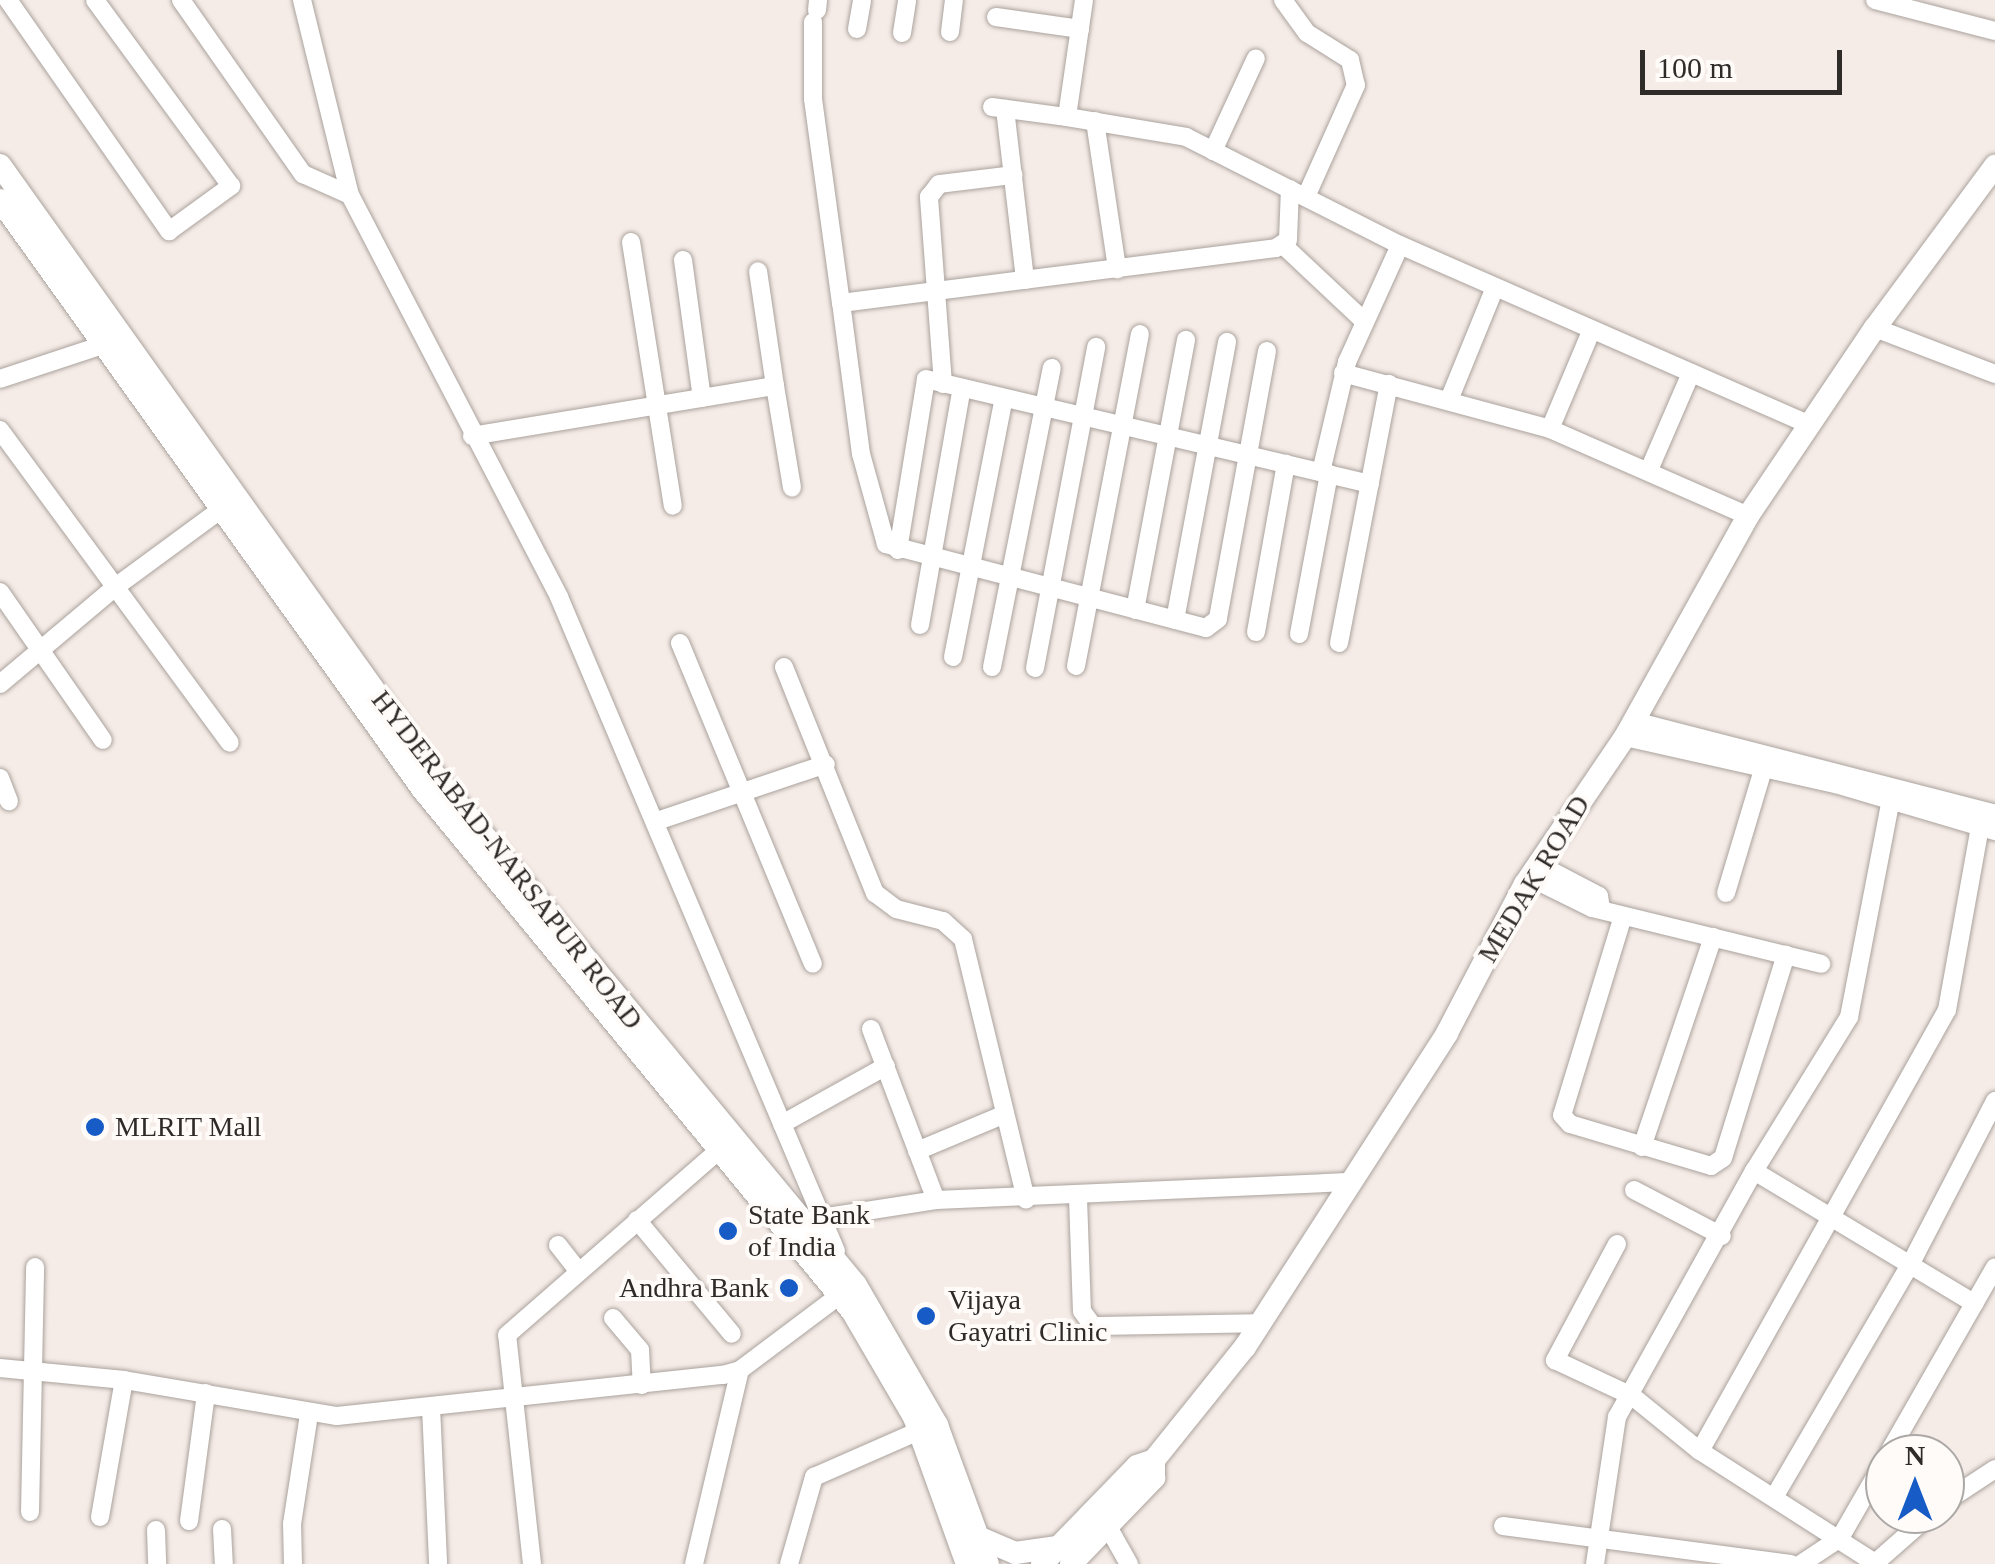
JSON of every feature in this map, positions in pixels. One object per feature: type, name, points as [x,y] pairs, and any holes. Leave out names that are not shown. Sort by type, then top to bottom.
[{"type":"main road","name":"HYDERABAD-NARSAPUR ROAD","points":[[0,165],[440,781],[835,1261],[908,1366],[988,1564]]},
{"type":"main road","name":"MEDAK ROAD","points":[[1056,1558],[1137,1466],[1154,1460],[1260,1323],[1447,1033],[1534,871],[1630,729],[1748,516],[1875,328],[1995,166]]},
{"type":"main road","name":"HYDERABAD-NARSAPUR ROAD","points":[[0,200],[219,512],[462,842],[840,1295],[919,1431],[967,1564]]},
{"type":"main road","points":[[980,1538],[1015,1552],[1056,1558],[1107,1525],[1154,1478],[1154,1460]]},
{"type":"street","points":[[9,4],[169,231],[231,186],[95,0]]},
{"type":"street","points":[[181,0],[303,174],[350,195]]},
{"type":"street","points":[[302,0],[350,195],[559,597],[657,821],[821,1218],[835,1261]]},
{"type":"street","points":[[857,29],[862,0]]},
{"type":"street","points":[[902,32],[907,0]]},
{"type":"street","points":[[950,32],[954,0]]},
{"type":"street","points":[[1068,117],[1084,0]]},
{"type":"street","points":[[1876,0],[1995,31]]},
{"type":"street","points":[[1283,245],[1290,233],[1298,193],[1356,85],[1350,60],[1307,33],[1285,1]]},
{"type":"street","points":[[816,11],[813,99],[861,454],[886,544],[1175,620],[1216,624],[1267,351]]},
{"type":"street","points":[[996,18],[1080,29]]},
{"type":"street","points":[[1214,151],[1256,58]]},
{"type":"street","points":[[1025,280],[1013,174],[998,108],[1174,132],[1400,245],[1808,424]]},
{"type":"street","points":[[1095,121],[1117,269]]},
{"type":"street","points":[[944,384],[932,190],[1013,174]]},
{"type":"street","points":[[631,242],[673,506]]},
{"type":"street","points":[[841,303],[1283,245]]},
{"type":"street","points":[[1283,245],[1365,322]]},
{"type":"street","points":[[1300,634],[1343,373],[1400,245]]},
{"type":"street","points":[[684,260],[702,398]]},
{"type":"street","points":[[758,270],[792,488]]},
{"type":"street","points":[[1449,400],[1496,286]]},
{"type":"street","points":[[1875,328],[1995,374]]},
{"type":"street","points":[[1550,429],[1592,329]]},
{"type":"street","points":[[1076,666],[1140,334]]},
{"type":"street","points":[[1136,610],[1186,340]]},
{"type":"street","points":[[1175,620],[1228,342]]},
{"type":"street","points":[[0,379],[103,345]]},
{"type":"street","points":[[1034,668],[1096,347]]},
{"type":"street","points":[[992,668],[1052,368]]},
{"type":"street","points":[[1343,373],[1550,429],[1748,516]]},
{"type":"street","points":[[1648,470],[1691,373]]},
{"type":"street","points":[[898,550],[921,381],[1370,484]]},
{"type":"street","points":[[1339,643],[1389,384]]},
{"type":"street","points":[[472,436],[775,386]]},
{"type":"street","points":[[920,625],[962,388]]},
{"type":"street","points":[[953,657],[1004,398]]},
{"type":"street","points":[[0,430],[230,743]]},
{"type":"street","points":[[1256,632],[1286,464]]},
{"type":"street","points":[[0,684],[114,588],[219,512]]},
{"type":"street","points":[[0,592],[103,740]]},
{"type":"street","points":[[680,643],[813,964]]},
{"type":"street","points":[[784,666],[875,893],[896,909],[943,921],[963,940],[1026,1199]]},
{"type":"street","points":[[1630,729],[1987,829],[1947,1010],[1835,1217],[1700,1451]]},
{"type":"street","points":[[1630,729],[1995,814]]},
{"type":"street","points":[[657,821],[826,764]]},
{"type":"street","points":[[1726,893],[1764,766]]},
{"type":"street","points":[[0,778],[9,801]]},
{"type":"street","points":[[1595,1564],[1613,1432],[1754,1171],[1849,1017],[1891,799]]},
{"type":"street","points":[[1534,871],[1623,916],[1820,964]]},
{"type":"street","points":[[1623,916],[1562,1115],[1570,1124],[1642,1147],[1719,1164],[1786,955]]},
{"type":"street","points":[[1642,1147],[1713,938]]},
{"type":"street","points":[[871,1029],[936,1200]]},
{"type":"street","points":[[782,1124],[886,1066]]},
{"type":"street","points":[[1776,1494],[1910,1264],[1995,1101]]},
{"type":"street","points":[[917,1151],[1005,1114]]},
{"type":"street","points":[[532,1564],[506,1335],[718,1151]]},
{"type":"street","points":[[1754,1171],[1974,1303]]},
{"type":"street","points":[[821,1218],[936,1200],[1078,1198],[1353,1182]]},
{"type":"street","points":[[1634,1190],[1722,1236]]},
{"type":"street","points":[[1078,1198],[1082,1312],[1093,1326],[1260,1323]]},
{"type":"street","points":[[637,1220],[732,1334]]},
{"type":"street","points":[[1617,1244],[1554,1355],[1560,1364],[1632,1396],[1700,1451],[1776,1494],[1875,1563],[1908,1534]]},
{"type":"street","points":[[558,1245],[578,1271]]},
{"type":"street","points":[[30,1512],[35,1267]]},
{"type":"street","points":[[1900,1434],[1995,1267]]},
{"type":"street","points":[[0,1368],[124,1380],[309,1414],[430,1407],[642,1385],[740,1370],[840,1295]]},
{"type":"street","points":[[614,1318],[640,1350],[642,1385]]},
{"type":"street","points":[[694,1564],[740,1370]]},
{"type":"street","points":[[100,1518],[124,1380]]},
{"type":"street","points":[[189,1521],[206,1393]]},
{"type":"street","points":[[430,1407],[438,1564]]},
{"type":"street","points":[[293,1564],[292,1524],[309,1414]]},
{"type":"street","points":[[789,1564],[808,1487],[822,1469],[919,1431]]},
{"type":"street","points":[[1965,1489],[1995,1469]]},
{"type":"street","points":[[1800,1564],[1840,1538],[1865,1495]]},
{"type":"street","points":[[1107,1525],[1130,1564]]},
{"type":"street","points":[[1502,1526],[1790,1564]]},
{"type":"street","points":[[222,1529],[224,1564]]},
{"type":"street","points":[[156,1530],[157,1564]]},
{"type":"place","name":"MLRIT Mall","points":[[95,1127]]},
{"type":"place","name":"State Bank of India","points":[[728,1231]]},
{"type":"place","name":"Andhra Bank","points":[[789,1288]]},
{"type":"place","name":"Vijaya Gayatri Clinic","points":[[926,1316]]}]
